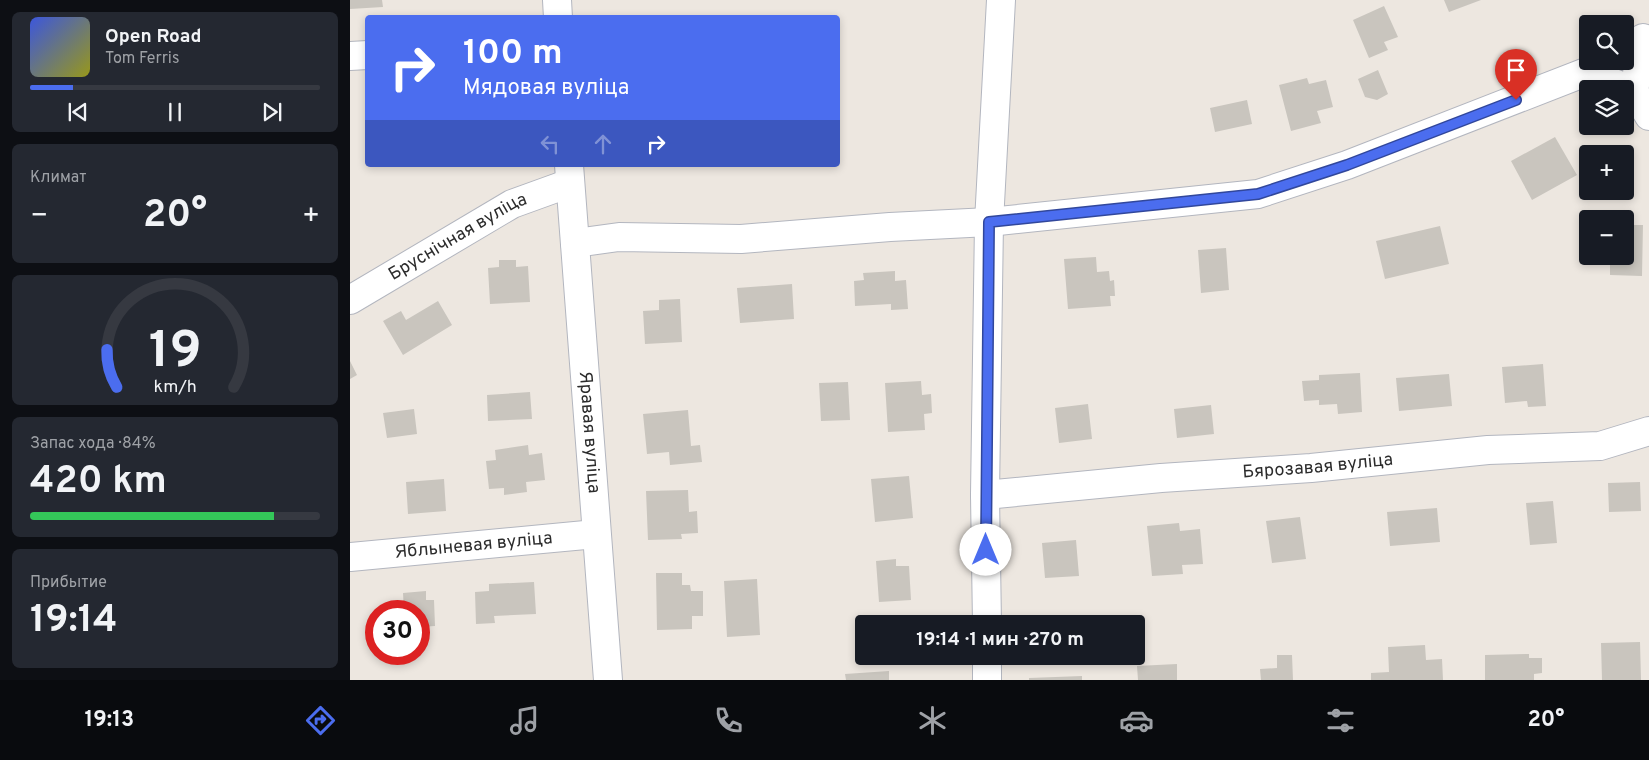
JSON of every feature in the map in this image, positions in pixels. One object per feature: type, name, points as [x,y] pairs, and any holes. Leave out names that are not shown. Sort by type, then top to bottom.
[{"type":"street","points":[[556,0],[558,15]]},
{"type":"street","points":[[987,615],[985,496],[989,222],[1001,0]]},
{"type":"street","points":[[1639,40],[1634,91],[1649,116]]},
{"type":"street","points":[[350,56],[365,55]]},
{"type":"street","points":[[575,243],[619,237],[741,239],[890,227],[989,222],[1258,194],[1347,165],[1588,70]]},
{"type":"street","points":[[1601,70],[1617,80]]},
{"type":"street","name":"Яравая вуліца","points":[[569,174],[608,680]]},
{"type":"street","name":"Бруснічная вуліца","points":[[350,300],[512,204],[569,174]]},
{"type":"street","name":"Бярозавая вуліца","points":[[985,496],[1161,478],[1311,468],[1488,450],[1600,446],[1649,431]]},
{"type":"street","name":"Яблыневая вуліца","points":[[350,557],[596,534]]},
{"type":"street","points":[[987,665],[987,680]]},
{"type":"building","points":[[350,0],[382,0],[383,7],[350,9]]},
{"type":"building","points":[[1444,0],[1481,0],[1449,12]]},
{"type":"building","points":[[1384,6],[1398,37],[1384,42],[1388,50],[1369,58],[1353,20]]},
{"type":"building","points":[[1378,70],[1388,94],[1377,100],[1365,97],[1358,79]]},
{"type":"building","points":[[1307,78],[1309,84],[1326,80],[1333,107],[1317,111],[1321,123],[1291,131],[1279,85]]},
{"type":"building","points":[[1247,100],[1252,124],[1215,132],[1210,108]]},
{"type":"building","points":[[1555,137],[1577,175],[1532,200],[1511,161]]},
{"type":"building","points":[[1634,225],[1643,225],[1642,276],[1610,275],[1610,265],[1634,265]]},
{"type":"building","points":[[1440,226],[1449,264],[1385,279],[1376,241]]},
{"type":"building","points":[[1226,248],[1229,290],[1201,293],[1198,250]]},
{"type":"building","points":[[1096,257],[1097,272],[1109,271],[1110,281],[1114,280],[1115,296],[1110,296],[1111,306],[1068,309],[1064,259]]},
{"type":"building","points":[[499,260],[516,260],[516,267],[528,266],[530,302],[490,304],[488,268],[499,267]]},
{"type":"building","points":[[895,271],[895,281],[906,280],[908,309],[891,310],[891,304],[855,306],[854,281],[864,280],[863,273]]},
{"type":"building","points":[[792,284],[794,319],[740,323],[737,288]]},
{"type":"building","points":[[680,299],[682,342],[645,344],[643,311],[659,310],[659,300]]},
{"type":"building","points":[[438,301],[452,325],[403,355],[383,321],[401,311],[406,320]]},
{"type":"building","points":[[350,361],[357,375],[350,379]]},
{"type":"building","points":[[1543,364],[1546,406],[1528,407],[1527,401],[1505,403],[1502,367]]},
{"type":"building","points":[[1360,373],[1362,412],[1338,414],[1337,404],[1319,405],[1319,400],[1304,401],[1302,381],[1319,380],[1319,375]]},
{"type":"building","points":[[1449,374],[1452,406],[1399,411],[1396,378]]},
{"type":"building","points":[[921,381],[922,395],[931,394],[932,413],[924,414],[925,430],[888,432],[885,383]]},
{"type":"building","points":[[848,382],[850,420],[821,421],[819,383]]},
{"type":"building","points":[[530,392],[532,419],[488,421],[487,395]]},
{"type":"building","points":[[1088,404],[1092,439],[1059,443],[1055,408]]},
{"type":"building","points":[[1211,405],[1214,434],[1177,438],[1174,409]]},
{"type":"building","points":[[414,409],[417,434],[387,438],[383,413]]},
{"type":"building","points":[[688,410],[691,446],[700,445],[702,462],[670,465],[669,452],[647,454],[643,414]]},
{"type":"building","points":[[528,445],[529,455],[542,453],[545,480],[526,482],[527,492],[504,495],[504,488],[489,489],[486,461],[496,460],[495,450]]},
{"type":"building","points":[[909,476],[913,518],[875,522],[871,479]]},
{"type":"building","points":[[444,479],[446,511],[408,514],[406,482]]},
{"type":"building","points":[[1640,482],[1641,511],[1609,512],[1608,483]]},
{"type":"building","points":[[688,490],[689,512],[697,511],[698,533],[681,534],[682,539],[648,540],[646,491]]},
{"type":"building","points":[[1553,501],[1557,543],[1530,545],[1526,503]]},
{"type":"building","points":[[1437,508],[1440,542],[1390,546],[1387,512]]},
{"type":"building","points":[[1300,517],[1306,559],[1272,563],[1266,521]]},
{"type":"building","points":[[1179,523],[1180,531],[1200,529],[1203,564],[1182,565],[1183,574],[1152,576],[1147,526]]},
{"type":"building","points":[[1076,540],[1079,576],[1045,578],[1042,543]]},
{"type":"building","points":[[896,559],[896,566],[909,566],[911,600],[879,602],[876,561]]},
{"type":"building","points":[[656,573],[682,573],[682,585],[690,585],[691,591],[703,591],[703,616],[692,616],[692,629],[657,630]]},
{"type":"building","points":[[757,579],[760,635],[727,637],[724,581]]},
{"type":"building","points":[[534,582],[536,614],[494,616],[495,623],[476,624],[475,592],[489,591],[489,584]]},
{"type":"building","points":[[426,591],[426,600],[403,600],[403,593]]},
{"type":"building","points":[[430,600],[434,600],[435,626],[430,626]]},
{"type":"building","points":[[1640,642],[1641,680],[1602,680],[1601,643]]},
{"type":"building","points":[[1425,645],[1426,660],[1442,659],[1443,680],[1371,680],[1371,673],[1389,672],[1388,647]]},
{"type":"building","points":[[1529,654],[1529,658],[1542,658],[1542,673],[1534,674],[1534,680],[1485,680],[1485,655]]},
{"type":"building","points":[[1277,655],[1292,655],[1293,680],[1261,680],[1260,669],[1277,668]]},
{"type":"building","points":[[1177,664],[1177,680],[1138,680],[1137,666]]},
{"type":"building","points":[[889,671],[889,680],[846,680],[845,674]]},
{"type":"building","points":[[1082,676],[1082,680],[1029,680],[1029,678]]},
{"type":"route","points":[[986,550],[989,222],[1258,194],[1347,165],[1516,100]]}]
